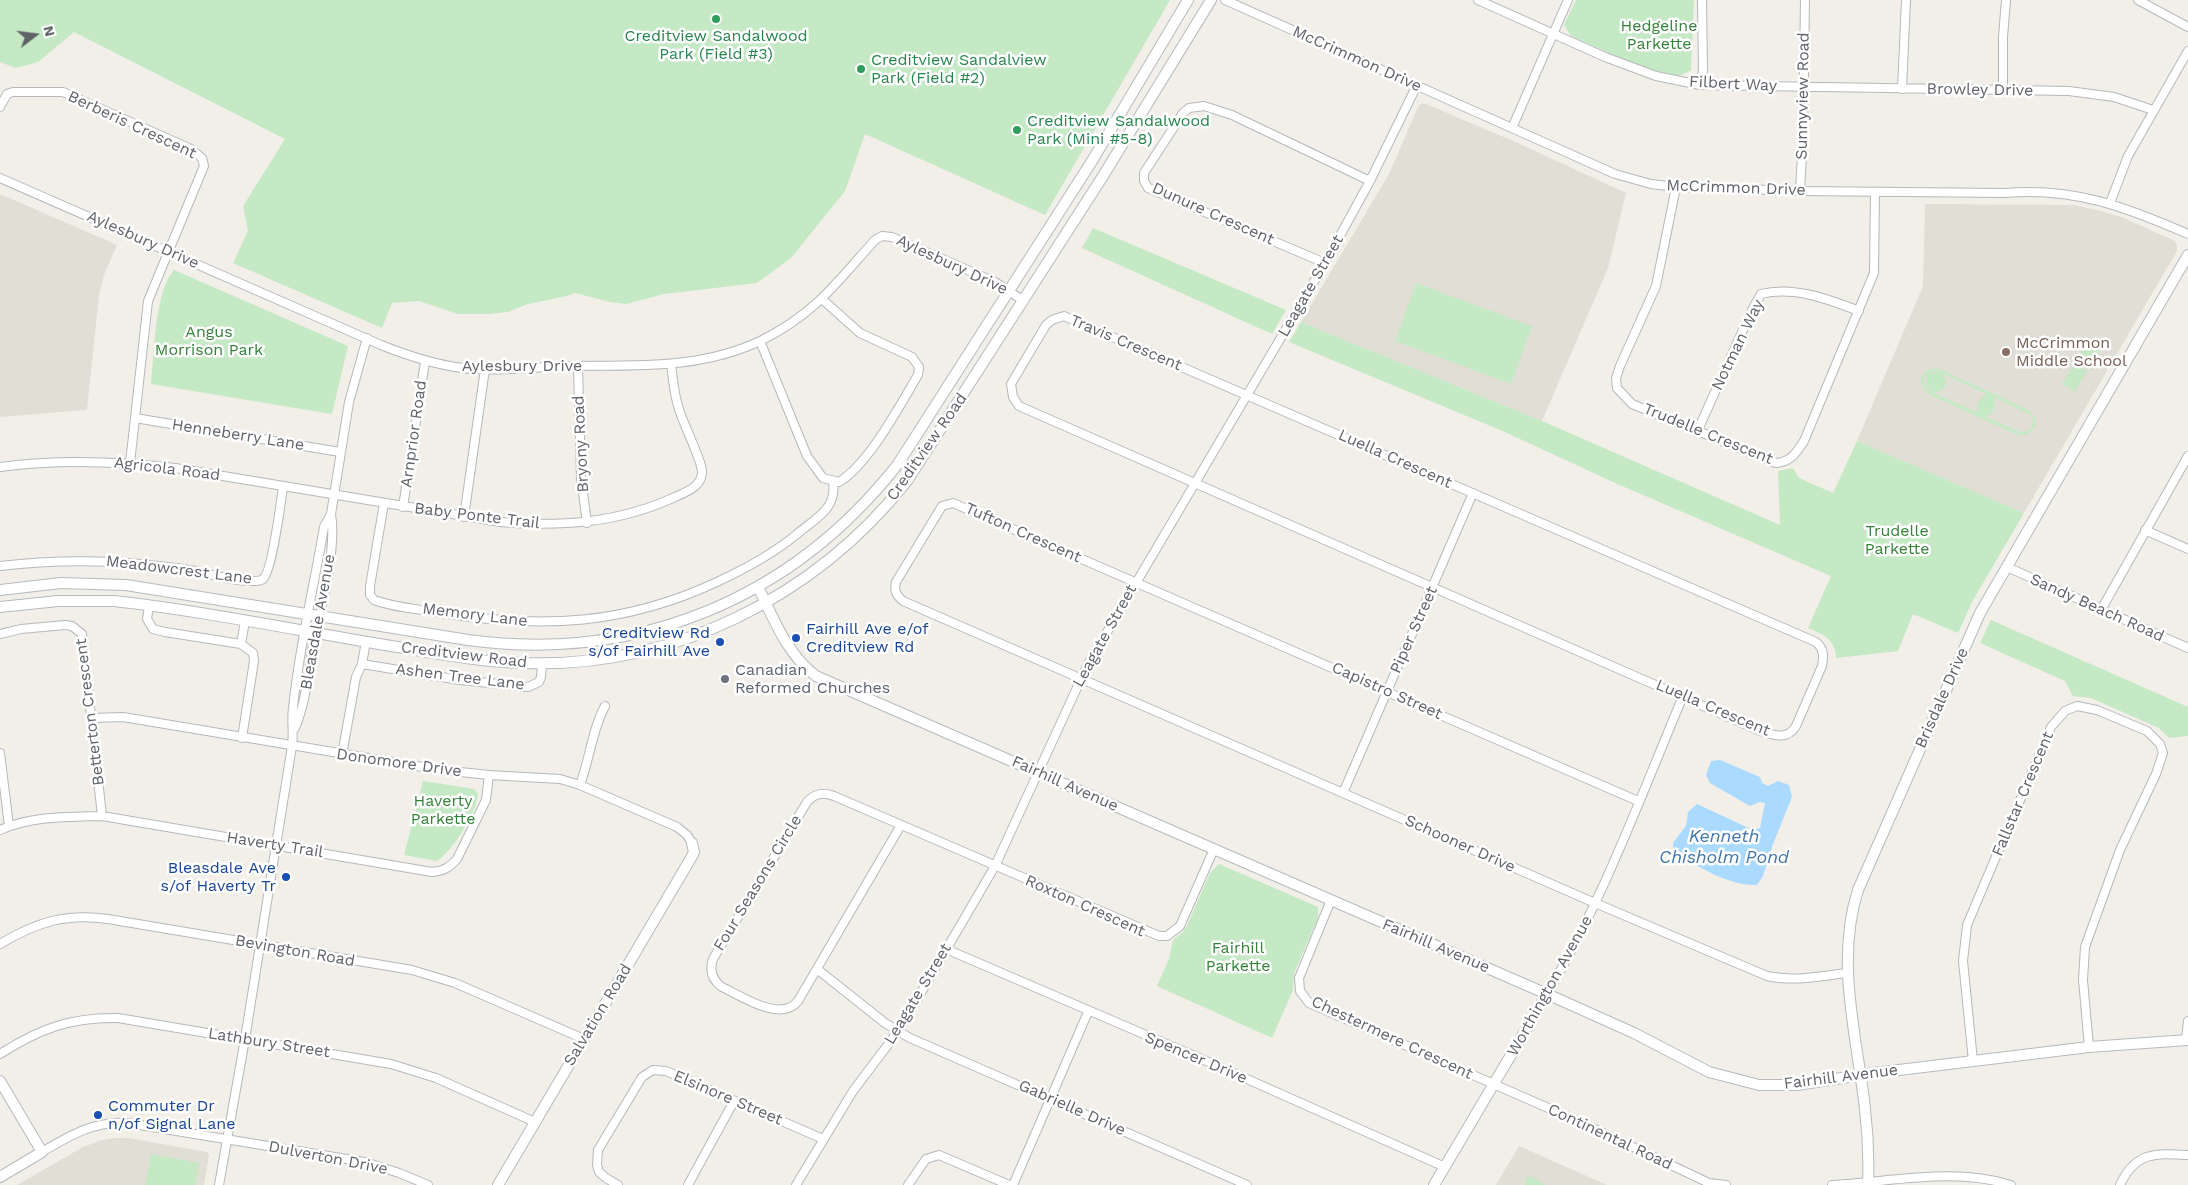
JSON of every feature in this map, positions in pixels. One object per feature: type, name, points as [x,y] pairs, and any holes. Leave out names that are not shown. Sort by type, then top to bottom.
[{"type":"street","name":"Creditview Road","points":[[0,590],[54,583],[109,583],[147,587],[482,642],[523,646],[559,645],[624,637],[675,624],[711,610],[758,587],[798,562],[830,537],[879,487],[919,433],[1133,95],[1188,0]]},
{"type":"street","name":"Creditview Road","points":[[0,607],[35,602],[84,600],[150,606],[481,660],[542,663],[583,661],[649,650],[710,630],[742,616],[793,587],[832,558],[871,522],[896,494],[961,399],[1024,301],[1210,0]]},
{"type":"street","name":"McCrimmon Drive","points":[[1225,0],[1615,174],[1651,184],[1676,187],[1800,191],[2068,194],[2110,203],[2140,213],[2188,234]]},
{"type":"street","name":"Filbert Way","points":[[1478,0],[1605,57],[1656,76],[1700,85],[1803,88]]},
{"type":"street","points":[[1512,128],[1568,0]]},
{"type":"street","points":[[1700,85],[1703,70],[1702,0]]},
{"type":"street","name":"Sunnyview Road","points":[[1800,191],[1803,137],[1805,0]]},
{"type":"street","points":[[1902,89],[1906,0]]},
{"type":"street","points":[[2003,91],[2003,37],[2006,0]]},
{"type":"street","points":[[2138,0],[2188,27]]},
{"type":"street","points":[[2110,203],[2128,156],[2188,51]]},
{"type":"street","name":"Leagate Street","points":[[796,1185],[853,1091],[898,1030],[995,866],[1080,679],[1325,263],[1370,181],[1417,85]]},
{"type":"street","name":"Browley Drive","points":[[1803,88],[2069,91],[2114,97],[2154,110]]},
{"type":"street","name":"Berberis Crescent","points":[[0,107],[7,94],[13,92],[63,92],[200,155],[204,166],[148,301],[130,463]]},
{"type":"street","name":"Dunure Crescent","points":[[1325,263],[1148,188],[1144,181],[1144,173],[1183,113],[1189,108],[1204,106],[1232,115],[1370,181]]},
{"type":"street","name":"Aylesbury Drive","points":[[0,178],[424,362],[472,369],[671,364],[713,356],[760,341],[790,324],[823,300],[874,240],[882,236],[892,237],[995,282],[1024,301]]},
{"type":"street","name":"Trudelle Crescent","points":[[1676,187],[1656,286],[1620,366],[1616,378],[1616,388],[1632,404],[1776,463],[1788,461],[1794,456],[1804,440],[1874,273],[1875,192]]},
{"type":"street","name":"Brisdale Drive","points":[[1868,1184],[1868,1146],[1847,973],[1849,926],[1861,882],[1973,629],[2188,255]]},
{"type":"street","name":"Notman Way","points":[[1697,432],[1761,294],[1772,292],[1817,295],[1859,311]]},
{"type":"street","points":[[760,341],[807,456],[824,478],[833,482],[839,482],[866,454],[891,420],[919,371],[916,361],[912,357],[860,333],[823,300]]},
{"type":"street","name":"Travis Crescent","points":[[1194,483],[1019,406],[1012,398],[1011,384],[1046,325],[1058,317],[1071,318],[1248,395]]},
{"type":"street","name":"Bleasdale Avenue","points":[[294,729],[302,710],[316,633],[314,615],[324,527],[331,514],[349,402],[367,338]]},
{"type":"street","name":"Arnprior Road","points":[[403,507],[424,362]]},
{"type":"street","name":"Baby Ponte Trail","points":[[334,495],[464,517],[543,526],[587,523],[628,515],[657,506],[692,489],[701,481],[702,472],[700,462],[678,408],[671,364]]},
{"type":"street","name":"Bryony Road","points":[[578,366],[581,478],[587,523]]},
{"type":"street","points":[[464,517],[486,369]]},
{"type":"street","name":"Luella Crescent","points":[[1194,483],[1758,730],[1771,735],[1786,736],[1796,726],[1824,658],[1820,646],[1808,638],[1248,395]]},
{"type":"street","name":"Henneberry Lane","points":[[136,418],[340,452]]},
{"type":"street","points":[[2101,610],[2188,456]]},
{"type":"street","name":"Agricola Road","points":[[0,467],[69,461],[130,463],[175,468],[334,495]]},
{"type":"street","name":"Memory Lane","points":[[384,503],[370,586],[370,595],[374,600],[500,621],[556,622],[611,616],[651,607],[698,591],[740,572],[792,538],[830,506],[834,495],[833,482]]},
{"type":"street","name":"Meadowcrest Lane","points":[[0,566],[46,561],[122,561],[248,580],[260,580],[264,578],[270,566],[282,487]]},
{"type":"street","name":"Piper Street","points":[[1343,793],[1473,493]]},
{"type":"street","name":"Tufton Crescent","points":[[1080,679],[902,602],[894,589],[896,582],[942,506],[953,502],[1136,582]]},
{"type":"street","points":[[2145,530],[2188,549]]},
{"type":"street","name":"Sandy Beach Road","points":[[2007,567],[2188,648]]},
{"type":"street","name":"Capistro Street","points":[[1136,582],[1638,801]]},
{"type":"street","name":"Fairhill Avenue","points":[[758,587],[793,652],[806,668],[816,676],[1548,994],[1634,1033],[1709,1072],[1759,1085],[1797,1085],[1860,1074],[2089,1047],[2187,1040]]},
{"type":"street","points":[[150,606],[147,619],[153,629],[241,644],[250,649],[254,658],[242,738]]},
{"type":"street","name":"Bleasdale Avenue","points":[[219,1185],[245,1039],[292,746],[294,729],[292,710],[305,632],[314,615]]},
{"type":"street","points":[[241,644],[245,621]]},
{"type":"street","name":"Betterton Crescent","points":[[0,634],[22,629],[65,625],[78,629],[84,641],[102,816]]},
{"type":"street","points":[[342,755],[356,676],[362,664],[366,642]]},
{"type":"street","name":"Ashen Tree Lane","points":[[362,664],[460,680],[528,686],[538,682],[541,677],[542,663]]},
{"type":"street","name":"Schooner Drive","points":[[1080,679],[1767,976],[1801,978],[1847,973]]},
{"type":"street","name":"Worthington Avenue","points":[[1434,1185],[1574,948],[1683,696]]},
{"type":"street","points":[[580,785],[587,766],[596,723],[605,706]]},
{"type":"street","name":"Fallstar Crescent","points":[[1973,1061],[1963,960],[1967,926],[2051,727],[2064,710],[2077,706],[2097,710],[2147,731],[2160,744],[2163,753],[2156,774],[2120,850],[2085,948],[2083,980],[2089,1047]]},
{"type":"street","name":"Donomore Drive","points":[[92,718],[123,717],[342,755],[488,775],[560,779],[580,785],[677,827],[687,835],[692,843]]},
{"type":"street","points":[[0,753],[9,826]]},
{"type":"street","name":"Haverty Trail","points":[[0,830],[9,826],[63,817],[102,816],[432,872],[443,871],[457,859],[486,800],[488,775]]},
{"type":"street","name":"Four Seasons Circle","points":[[901,825],[795,1004],[789,1009],[778,1011],[722,987],[713,978],[712,959],[802,811],[812,797],[821,793],[830,794],[995,866]]},
{"type":"street","name":"Salvation Road","points":[[498,1185],[691,858],[694,852],[692,843]]},
{"type":"street","name":"Roxton Crescent","points":[[995,866],[1152,935],[1167,936],[1180,926],[1214,849]]},
{"type":"street","name":"Chestermere Crescent","points":[[1331,900],[1299,978],[1300,991],[1305,999],[1309,1003],[1494,1085]]},
{"type":"street","name":"Bevington Road","points":[[0,944],[37,924],[58,919],[88,917],[412,970],[439,978],[584,1039]]},
{"type":"street","name":"Spencer Drive","points":[[946,949],[1445,1167]]},
{"type":"street","name":"Gabrielle Drive","points":[[816,969],[885,1023],[910,1038],[1246,1185]]},
{"type":"street","points":[[1013,1185],[1088,1012]]},
{"type":"street","name":"Lathbury Street","points":[[0,1054],[30,1036],[56,1025],[86,1018],[118,1018],[373,1060],[436,1078],[535,1122]]},
{"type":"street","points":[[2187,1040],[2188,1021]]},
{"type":"street","name":"Elsinore Street","points":[[618,1185],[599,1172],[597,1165],[598,1150],[645,1074],[658,1070],[666,1071],[823,1139]]},
{"type":"street","points":[[0,1081],[42,1152],[0,1177]]},
{"type":"street","name":"Continental Road","points":[[1494,1085],[1580,1122],[1709,1183],[1726,1185]]},
{"type":"street","points":[[688,1185],[734,1101]]},
{"type":"street","name":"Dulverton Drive","points":[[42,1152],[86,1128],[115,1122],[132,1123],[365,1162],[428,1185]]},
{"type":"street","points":[[2120,1185],[2126,1172],[2144,1157],[2163,1153],[2188,1155]]},
{"type":"street","points":[[908,1185],[926,1159],[939,1155],[1008,1185]]},
{"type":"street","points":[[1832,1185],[1868,1184],[1946,1176],[1990,1178],[2011,1185]]},
{"type":"shaded area","points":[[1421,104],[1426,104],[1518,143],[1626,193],[1608,268],[1542,421],[1301,322],[1389,174]]},
{"type":"shaded area","points":[[0,194],[117,245],[104,275],[99,295],[87,410],[0,417]]},
{"type":"shaded area","name":"McCrimmon Middle School","points":[[1925,204],[2073,205],[2124,218],[2175,241],[2177,245],[2177,251],[2024,513],[1857,441],[1923,286]]},
{"type":"shaded area","points":[[114,1138],[128,1138],[207,1152],[209,1155],[204,1185],[17,1185],[83,1147]]},
{"type":"shaded area","points":[[1519,1146],[1607,1185],[1496,1185]]},
{"type":"green space","points":[[0,0],[1170,0],[1045,215],[865,134],[845,191],[791,258],[757,283],[664,294],[626,304],[575,293],[528,304],[508,312],[489,314],[458,314],[419,301],[392,303],[382,328],[233,263],[248,231],[243,206],[285,139],[74,32],[38,62],[16,68],[0,62]]},
{"type":"green space","name":"Hedgeline Parkette","points":[[1576,0],[1694,0],[1691,70],[1679,76],[1640,67],[1571,36],[1564,25]]},
{"type":"green space","points":[[1093,228],[1286,310],[1272,334],[1082,248]]},
{"type":"green space","name":"Angus Morrison Park","points":[[174,270],[348,346],[332,414],[151,384],[159,307],[168,279]]},
{"type":"green space","points":[[1416,283],[1532,326],[1511,384],[1395,341]]},
{"type":"green space","name":"Trudelle Parkette","points":[[1301,322],[1542,421],[1780,525],[1778,471],[1793,468],[1799,478],[1833,493],[1857,441],[2024,513],[1972,602],[1958,633],[1913,614],[1898,651],[1836,658],[1834,647],[1828,638],[1808,628],[1831,576],[1613,482],[1505,432],[1289,342]]},
{"type":"green space","points":[[2088,341],[2101,349],[2088,370],[2076,362]]},
{"type":"green space","points":[[2075,363],[2087,371],[2075,391],[2062,384]]},
{"type":"green space","points":[[1930,369],[1939,369],[2029,410],[2036,419],[2035,428],[2025,435],[2018,435],[1928,394],[1922,387],[1921,378]],"holes":[[[1933,371],[1987,394],[1979,402],[1977,407],[1978,413],[1928,390],[1924,384],[1924,378]],[[1994,397],[2031,415],[2033,422],[2031,429],[2022,433],[1986,417],[1994,408]]]},
{"type":"green space","points":[[1936,372],[1943,375],[1946,382],[1943,389],[1936,392],[1929,389],[1926,382],[1929,375]]},
{"type":"green space","points":[[1991,620],[2188,707],[2188,736],[2169,738],[2159,728],[2091,698],[2073,696],[2065,681],[1980,643]]},
{"type":"green space","name":"Haverty Parkette","points":[[423,781],[468,788],[475,790],[478,794],[473,811],[463,831],[450,849],[437,861],[404,855]]},
{"type":"green space","name":"Fairhill Parkette","points":[[1219,864],[1318,907],[1318,918],[1294,973],[1293,990],[1272,1038],[1157,986],[1169,959],[1173,940],[1187,926],[1210,873]]},
{"type":"green space","points":[[151,1154],[199,1163],[195,1185],[145,1185]]},
{"type":"green space","points":[[1529,1175],[1546,1185],[1524,1185]]},
{"type":"water","name":"Kenneth Chisholm Pond","points":[[1720,760],[1760,777],[1762,783],[1768,786],[1778,781],[1789,785],[1792,797],[1773,844],[1763,876],[1757,885],[1724,879],[1673,852],[1673,843],[1686,826],[1688,812],[1697,804],[1753,830],[1760,828],[1765,803],[1760,802],[1750,806],[1710,783],[1706,775],[1711,761]]},
{"type":"place","name":"Creditview Sandalwood Park (Field #3)","points":[[716,19]]},
{"type":"place","name":"Creditview Sandalview Park (Field #2)","points":[[861,69]]},
{"type":"place","name":"Creditview Sandalwood Park (Mini #5-8)","points":[[1017,130]]},
{"type":"place","name":"McCrimmon Middle School","points":[[2006,352]]},
{"type":"place","name":"Fairhill Ave e/of Creditview Rd","points":[[796,638]]},
{"type":"place","name":"Creditview Rd s/of Fairhill Ave","points":[[720,642]]},
{"type":"place","name":"Canadian Reformed Churches","points":[[725,679]]},
{"type":"place","name":"Bleasdale Ave s/of Haverty Tr","points":[[286,877]]},
{"type":"place","name":"Commuter Dr n/of Signal Lane","points":[[98,1115]]}]
